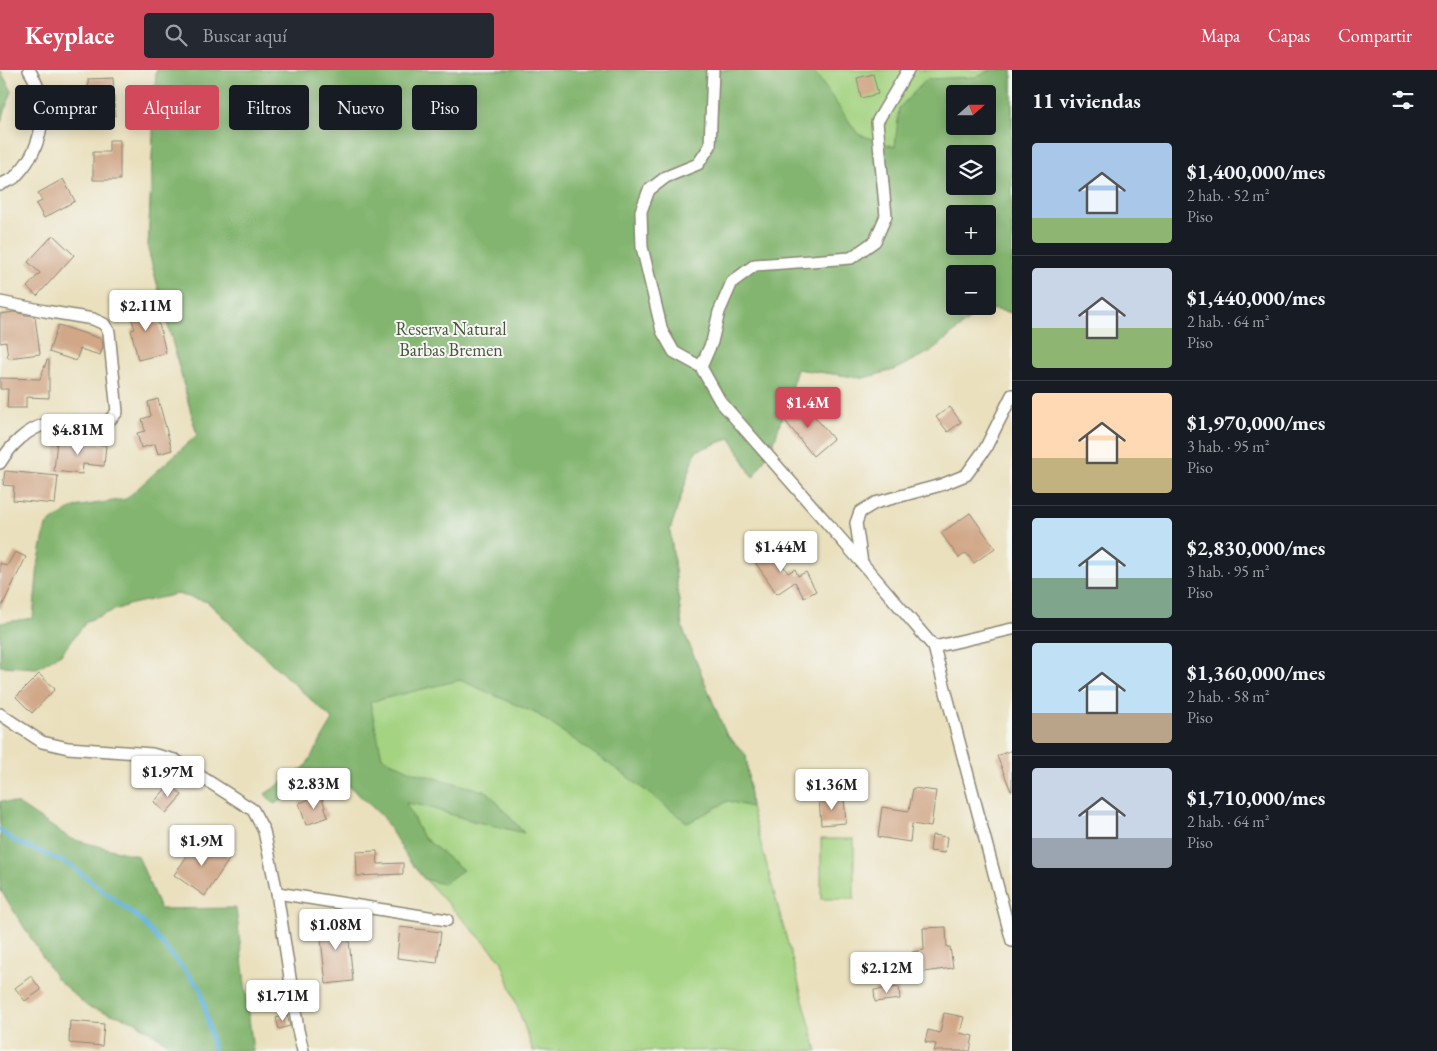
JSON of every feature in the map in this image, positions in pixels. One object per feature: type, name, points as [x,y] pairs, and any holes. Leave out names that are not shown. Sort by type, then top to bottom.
[{"type":"street","points":[[0,185],[14,178],[31,158],[41,133],[42,104],[35,79],[29,70]]},
{"type":"street","points":[[713,70],[710,146],[698,164],[666,177],[649,190],[640,211],[642,247],[662,331],[674,352],[701,367],[720,401],[934,648],[1012,941]]},
{"type":"street","points":[[701,367],[712,342],[719,312],[732,282],[756,265],[851,258],[875,241],[886,216],[877,122],[908,70]]},
{"type":"street","points":[[0,302],[45,312],[94,319],[104,324],[109,332],[117,412],[108,421],[95,425],[47,424],[32,430],[8,450],[0,463]]},
{"type":"street","points":[[862,563],[856,522],[860,512],[875,503],[941,484],[966,474],[986,449],[1012,395]]},
{"type":"street","points":[[934,648],[1012,628]]},
{"type":"street","points":[[0,714],[42,742],[68,748],[152,754],[175,760],[253,810],[264,830],[277,893],[303,1051]]},
{"type":"street","points":[[277,893],[447,920]]},
{"type":"green space","points":[[0,70],[12,91],[1,122],[0,122]]},
{"type":"green space","name":"Reserva Natural Barbas Bremen","points":[[156,70],[1012,70],[1012,313],[996,309],[996,265],[946,265],[946,315],[979,315],[971,318],[933,350],[894,370],[863,378],[797,369],[773,445],[753,478],[731,438],[696,451],[670,530],[682,627],[726,734],[746,755],[751,807],[817,1051],[533,1051],[501,960],[408,859],[333,720],[148,545],[197,435],[148,249],[153,130],[219,130],[219,85],[155,85]]},
{"type":"green space","name":"Reserva Natural Barbas Bremen","points":[[156,70],[813,70],[858,134],[895,147],[899,108],[927,79],[977,77],[991,70],[1012,70],[1012,313],[996,309],[996,265],[946,265],[946,315],[979,315],[971,318],[933,350],[894,370],[863,378],[797,369],[773,445],[753,478],[731,438],[696,451],[670,530],[682,627],[726,734],[746,755],[751,807],[728,801],[688,823],[625,775],[537,714],[460,680],[370,702],[382,757],[413,772],[488,792],[524,833],[469,820],[424,806],[406,803],[422,836],[463,870],[443,884],[424,879],[408,859],[383,817],[348,785],[326,777],[274,804],[265,794],[305,767],[333,720],[208,602],[177,594],[128,605],[87,621],[61,654],[37,668],[0,666],[0,623],[33,618],[38,565],[46,525],[74,507],[126,499],[197,435],[148,249],[153,130],[219,130],[219,85],[155,85]]},
{"type":"green space","points":[[0,801],[18,804],[71,839],[138,856],[160,909],[236,908],[253,1051],[179,1051],[134,1021],[88,1007],[56,978],[0,889]]},
{"type":"green space","points":[[821,839],[854,839],[854,899],[821,899]]},
{"type":"building","points":[[873,74],[878,94],[861,98],[857,78]]},
{"type":"building","points":[[113,78],[113,85],[88,85],[88,79]]},
{"type":"building","points":[[109,140],[120,140],[120,180],[93,180],[93,152],[109,152]]},
{"type":"building","points":[[63,179],[75,201],[44,218],[36,204],[42,201],[38,193]]},
{"type":"building","points":[[53,235],[74,255],[37,296],[27,287],[40,273],[28,262]]},
{"type":"building","points":[[149,302],[157,324],[159,324],[166,353],[138,360],[131,330],[135,329],[128,309]]},
{"type":"building","points":[[14,312],[35,317],[40,354],[8,358],[6,342],[0,343],[0,314]]},
{"type":"building","points":[[58,325],[102,339],[103,346],[100,355],[80,349],[76,361],[49,352]]},
{"type":"building","points":[[47,360],[49,360],[49,398],[26,397],[26,408],[7,408],[8,389],[0,389],[0,378],[40,379]]},
{"type":"building","points":[[158,399],[172,450],[158,454],[155,444],[141,448],[137,433],[145,431],[142,419],[151,416],[148,402]]},
{"type":"building","points":[[803,402],[833,439],[813,456],[783,418]]},
{"type":"building","points":[[950,407],[961,422],[948,432],[936,417]]},
{"type":"building","points":[[57,440],[106,445],[104,466],[83,464],[82,474],[54,471]]},
{"type":"building","points":[[5,471],[58,476],[55,504],[13,500],[14,486],[3,485]]},
{"type":"building","points":[[970,513],[995,548],[974,563],[966,553],[959,558],[941,533]]},
{"type":"building","points":[[769,544],[788,573],[795,569],[798,576],[806,572],[816,591],[804,598],[795,582],[777,594],[751,556]]},
{"type":"building","points":[[15,552],[26,557],[0,610],[0,563],[7,566]]},
{"type":"building","points":[[39,674],[55,689],[32,713],[16,697]]},
{"type":"building","points":[[1012,750],[1012,791],[1011,791],[997,756]]},
{"type":"building","points":[[170,784],[182,795],[166,813],[154,802]]},
{"type":"building","points":[[913,788],[936,791],[931,827],[912,824],[910,842],[878,837],[882,807],[909,811]]},
{"type":"building","points":[[321,795],[328,817],[306,825],[299,803]]},
{"type":"building","points":[[844,798],[846,823],[821,825],[819,799]]},
{"type":"building","points":[[932,835],[947,837],[945,853],[930,851]]},
{"type":"building","points":[[200,837],[230,858],[205,896],[174,875]]},
{"type":"building","points":[[377,851],[378,864],[403,863],[403,874],[357,876],[356,852]]},
{"type":"building","points":[[347,919],[353,981],[326,984],[319,921]]},
{"type":"building","points":[[400,927],[441,932],[437,963],[397,958]]},
{"type":"building","points":[[946,927],[947,947],[950,947],[953,968],[916,973],[912,952],[924,950],[923,928]]},
{"type":"building","points":[[31,976],[41,990],[25,1001],[15,988]]},
{"type":"building","points":[[899,987],[900,999],[875,1002],[874,990]]},
{"type":"building","points":[[944,1013],[964,1017],[960,1033],[973,1036],[970,1051],[934,1051],[936,1044],[925,1042],[928,1030],[940,1033]]},
{"type":"building","points":[[287,1015],[290,1026],[279,1029],[276,1018]]},
{"type":"building","points":[[70,1021],[104,1024],[102,1046],[69,1043]]},
{"type":"waterway","points":[[0,830],[13,840],[70,865],[141,920],[201,989],[214,1051]]}]
